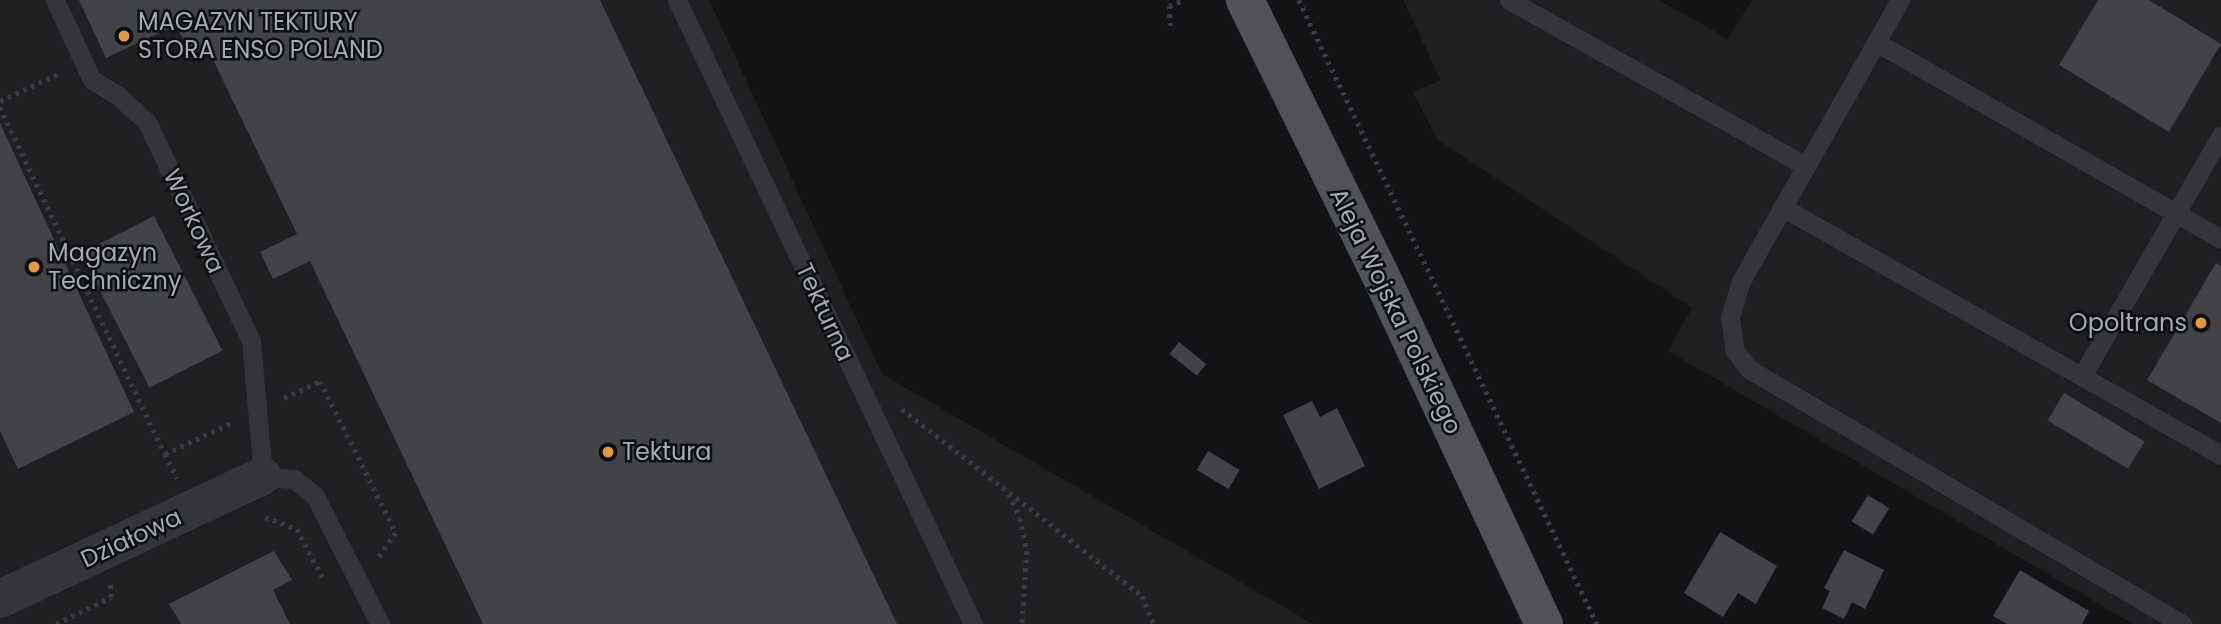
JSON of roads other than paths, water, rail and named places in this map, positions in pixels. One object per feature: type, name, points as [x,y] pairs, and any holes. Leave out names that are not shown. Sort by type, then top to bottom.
[{"type":"main road","name":"Aleja Wojska Polskiego","points":[[1245,0],[1379,272],[1544,624]]},
{"type":"street","name":"Działowa","points":[[0,599],[263,476]]},
{"type":"lane","name":"Workowa","points":[[55,0],[92,80],[117,94],[147,122],[251,341],[263,476]]},
{"type":"lane","name":"Tekturna","points":[[677,0],[974,624]]},
{"type":"lane","points":[[1509,0],[1806,166]]},
{"type":"lane","points":[[1900,0],[1741,281],[1730,317],[1735,351],[1749,369],[2182,624]]},
{"type":"lane","points":[[1876,42],[2221,239]]},
{"type":"lane","points":[[2082,376],[2221,135]]},
{"type":"lane","points":[[1782,207],[2221,455]]},
{"type":"lane","points":[[263,476],[294,479],[315,496],[380,624]]},
{"type":"place","name":"MAGAZYN TEKTURY STORA ENSO POLAND","points":[[124,36]]},
{"type":"place","name":"Magazyn Techniczny","points":[[34,267]]},
{"type":"place","name":"Opoltrans","points":[[2201,323]]},
{"type":"place","name":"Tektura","points":[[608,452]]}]
